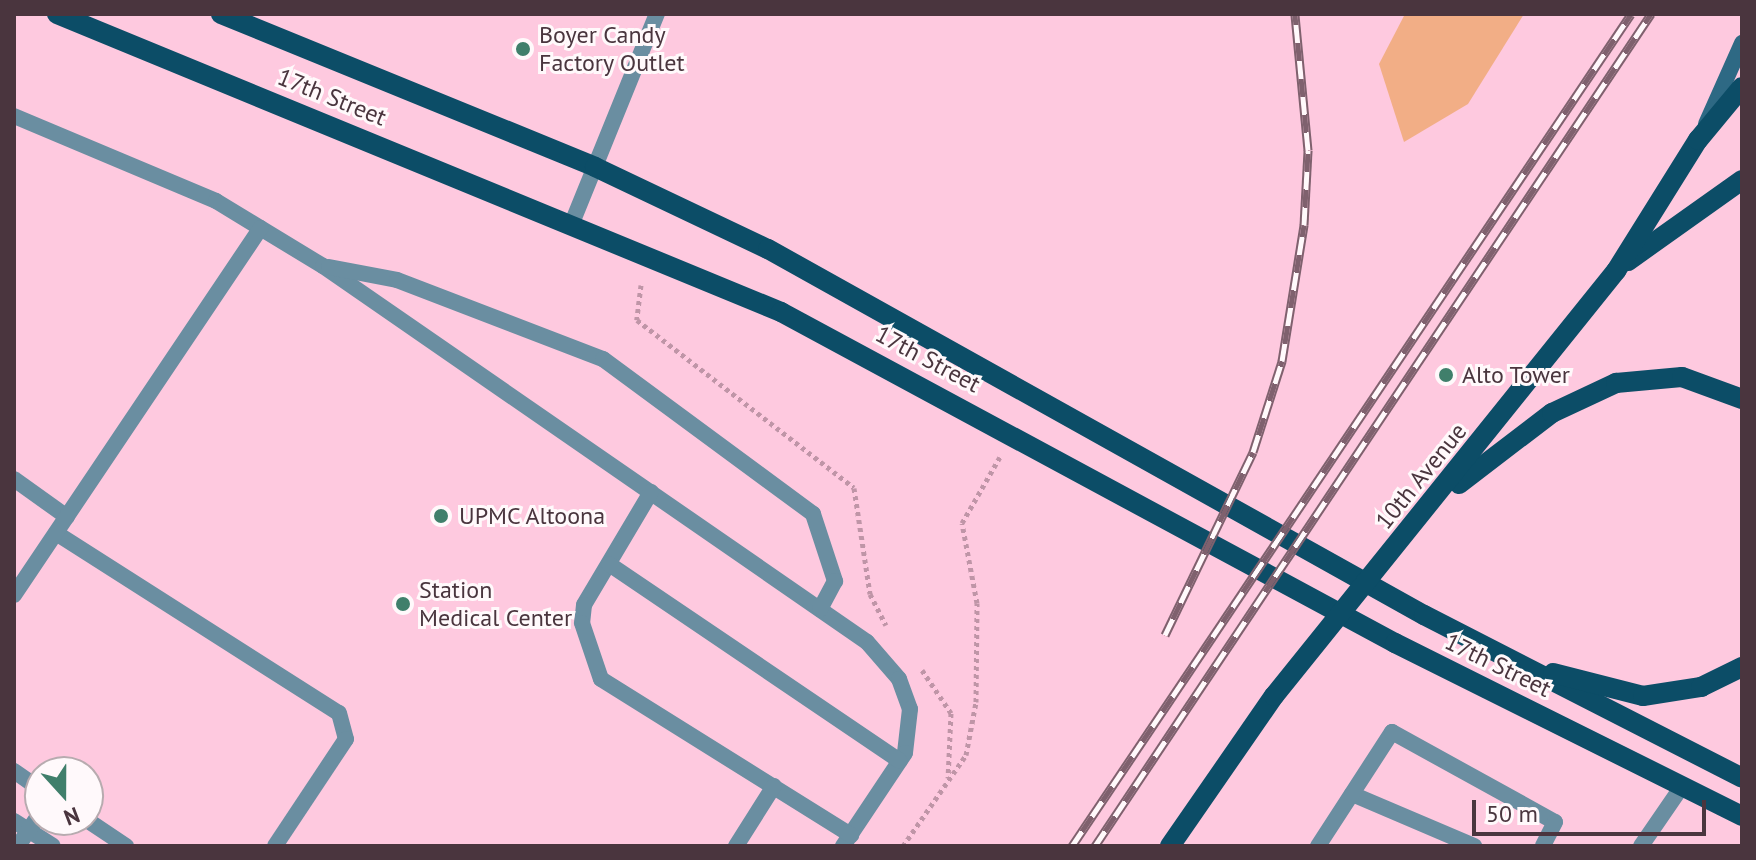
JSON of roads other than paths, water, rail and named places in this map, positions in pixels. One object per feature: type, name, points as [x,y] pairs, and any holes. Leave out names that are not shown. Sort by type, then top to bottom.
[{"type":"main road","name":"17th Street","points":[[57,14],[572,223],[781,312],[1395,643],[1742,816]]},
{"type":"main road","name":"17th Street","points":[[221,14],[595,167],[928,335],[1104,441],[1424,615],[1519,661],[1590,705],[1742,778]]},
{"type":"main road","points":[[1698,140],[1742,87]]},
{"type":"main road","name":"10th Avenue","points":[[1170,846],[1274,696],[1436,501],[1616,271],[1698,140]]},
{"type":"main road","points":[[1616,271],[1742,180]]},
{"type":"main road","points":[[1436,501],[1552,413],[1616,383],[1682,377],[1742,399]]},
{"type":"main road","points":[[1519,661],[1643,696],[1701,687],[1742,667]]},
{"type":"street","points":[[572,223],[657,14]]},
{"type":"street","name":"10th Avenue","points":[[1698,140],[1742,43]]},
{"type":"street","points":[[14,116],[216,201],[323,266],[651,492],[867,642],[899,679],[910,709],[900,761],[847,840],[774,786],[601,679],[582,623],[609,564],[651,492]]},
{"type":"street","points":[[14,595],[261,228]]},
{"type":"street","points":[[323,266],[397,280],[603,359],[813,514],[835,581],[820,609]]},
{"type":"street","points":[[14,479],[67,517]]},
{"type":"street","points":[[56,533],[339,713],[346,739],[275,846]]},
{"type":"street","points":[[609,564],[900,761]]},
{"type":"street","points":[[1318,846],[1392,732],[1555,822],[1543,846]]},
{"type":"street","points":[[1641,846],[1683,785]]},
{"type":"street","points":[[736,846],[774,786]]},
{"type":"street","points":[[1352,794],[1474,846]]},
{"type":"street","points":[[104,831],[126,846]]},
{"type":"railway","points":[[1165,635],[1253,452],[1282,361],[1304,225],[1308,150],[1295,14]]},
{"type":"railway","points":[[1072,846],[1631,14]]},
{"type":"railway","points":[[1095,846],[1651,14]]},
{"type":"place","name":"Boyer Candy Factory Outlet","points":[[523,49]]},
{"type":"place","name":"Alto Tower","points":[[1446,375]]},
{"type":"place","name":"UPMC Altoona","points":[[441,516]]},
{"type":"place","name":"Station Medical Center","points":[[403,604]]}]
